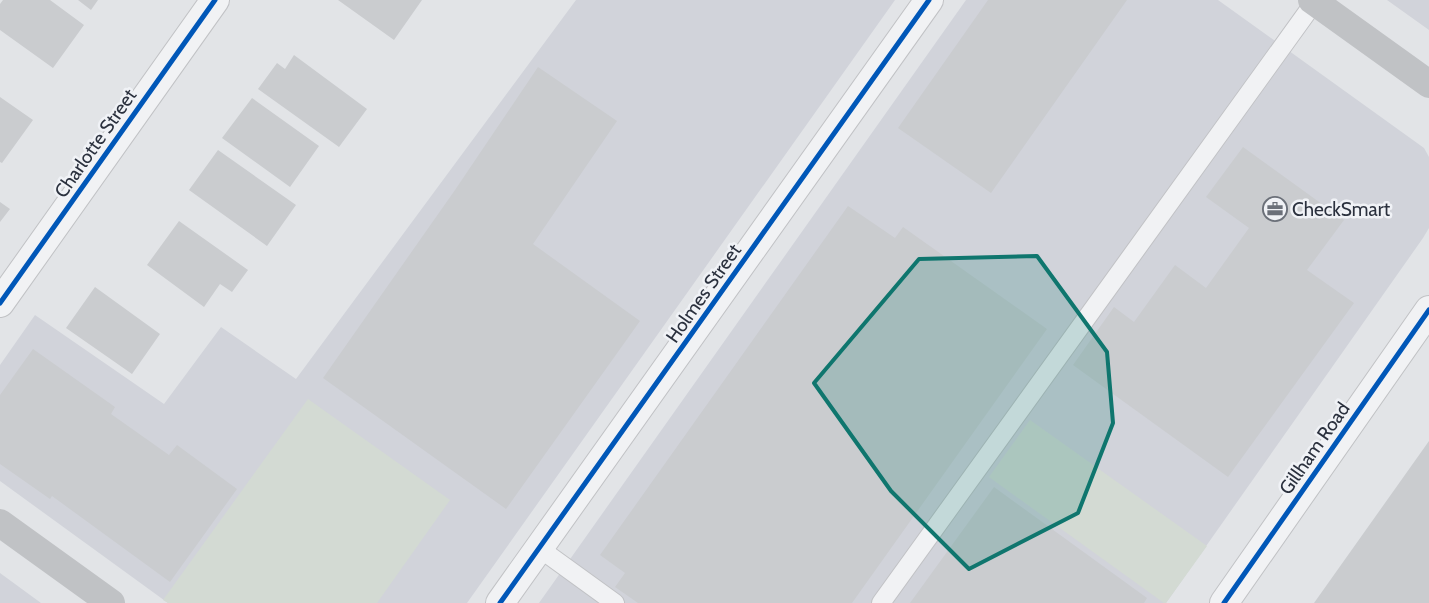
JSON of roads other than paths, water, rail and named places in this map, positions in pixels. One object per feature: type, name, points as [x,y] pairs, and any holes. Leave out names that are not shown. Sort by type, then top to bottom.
[{"type":"main road","points":[[1314,1],[1429,84]]},
{"type":"main road","points":[[0,523],[111,603]]},
{"type":"street","name":"Charlotte Street","points":[[0,304],[215,0]]},
{"type":"street","name":"Holmes Street","points":[[500,603],[929,0]]},
{"type":"street","name":"Gillham Road","points":[[1224,603],[1425,326]]},
{"type":"lane","points":[[881,603],[1314,1]]},
{"type":"lane","points":[[539,548],[615,603]]},
{"type":"place","name":"CheckSmart","points":[[1275,209]]}]
